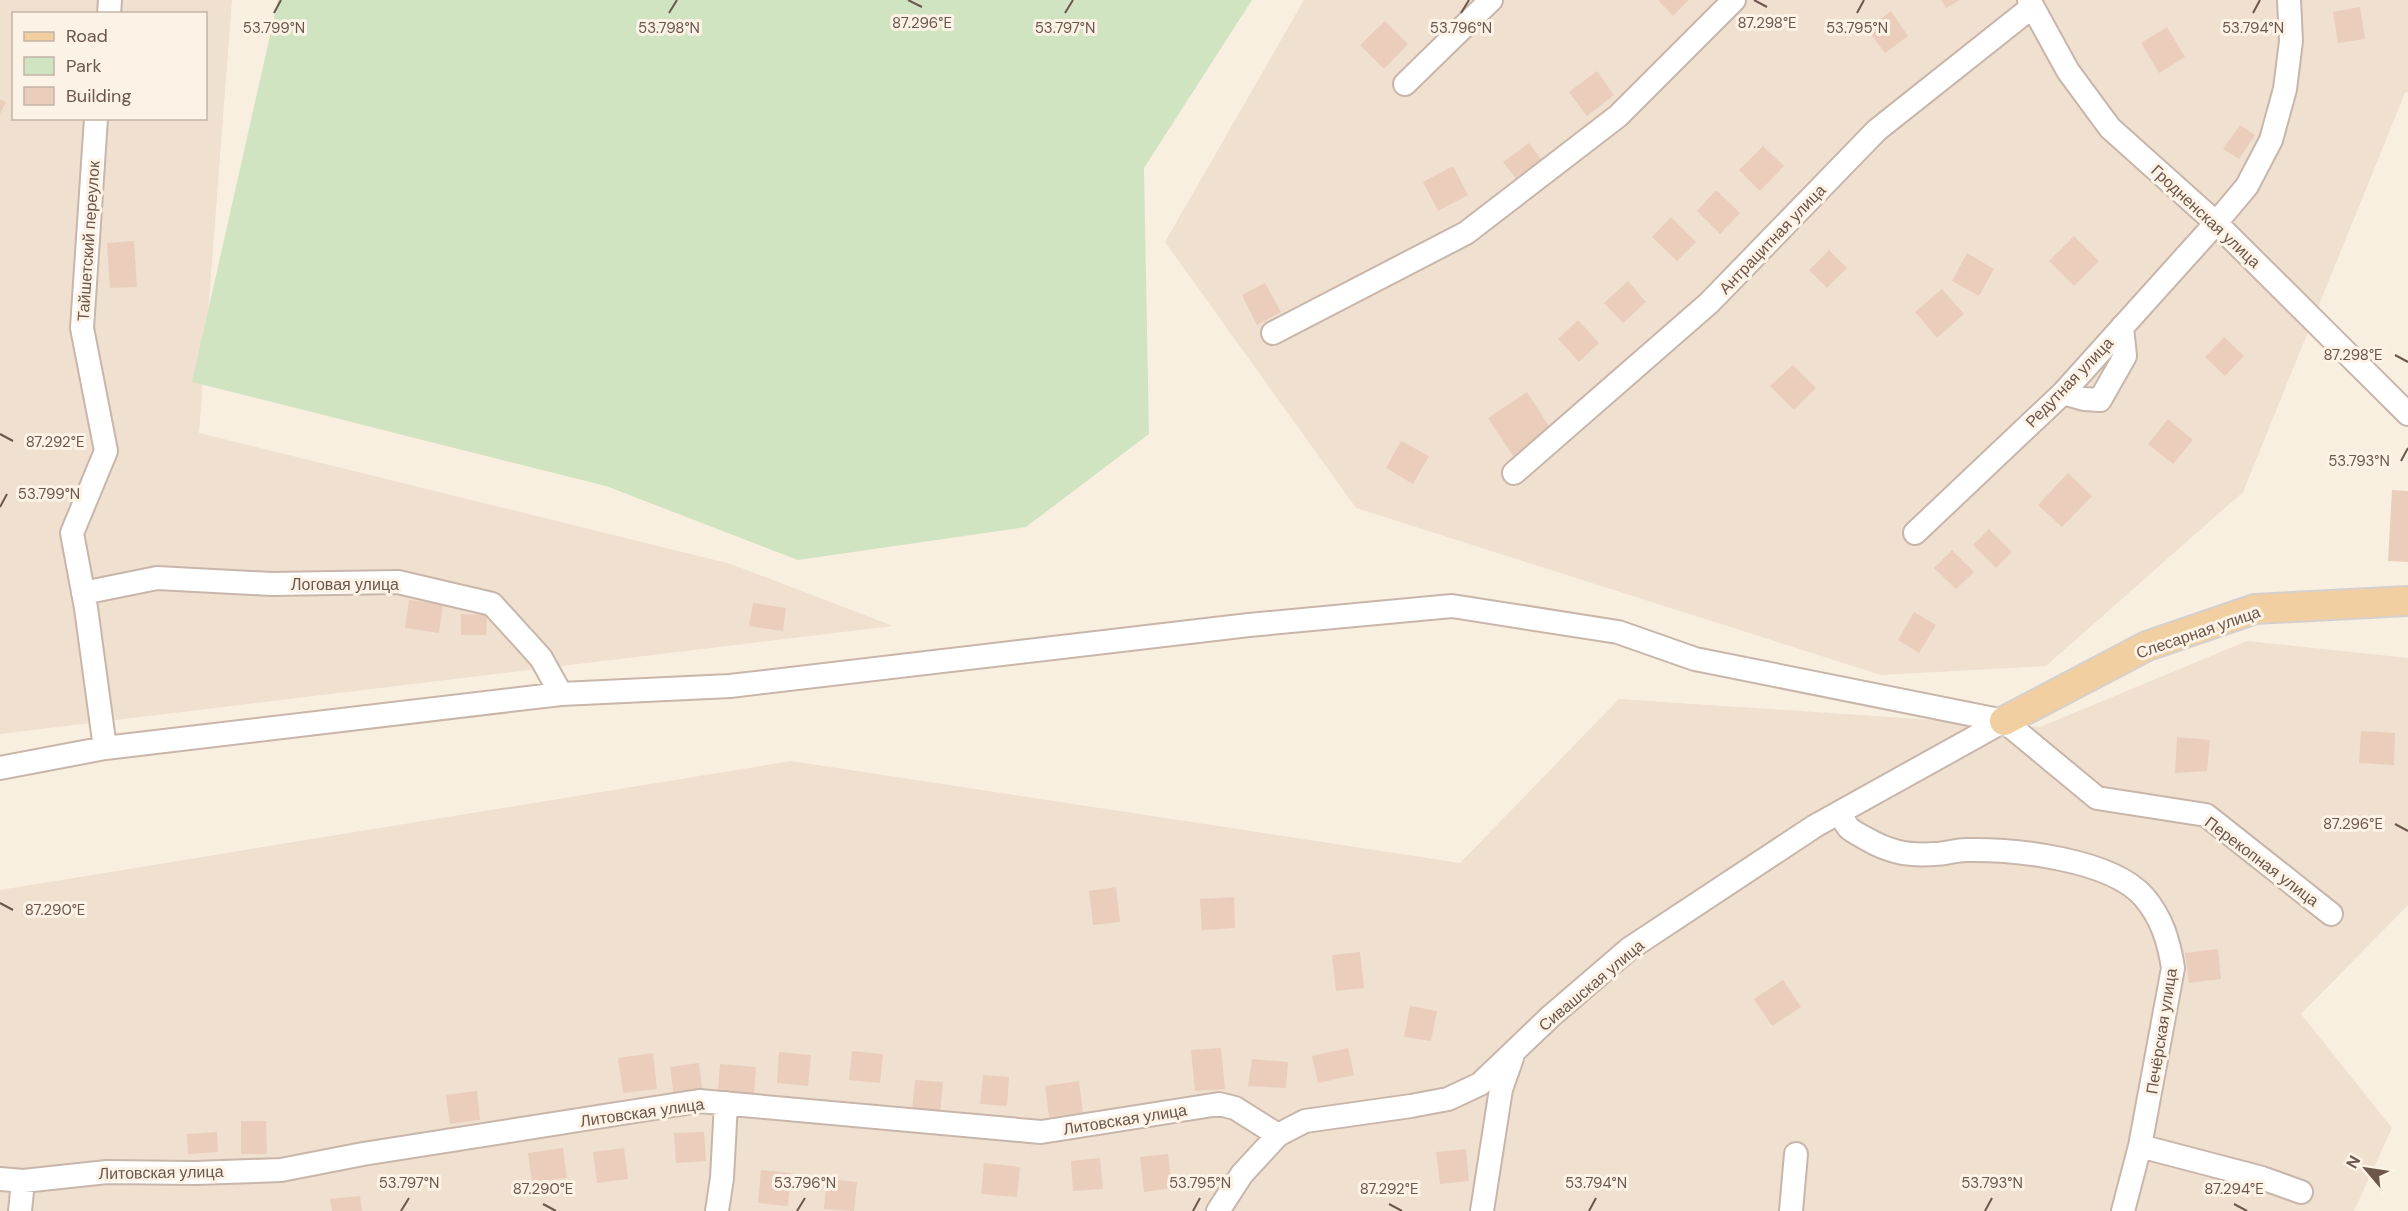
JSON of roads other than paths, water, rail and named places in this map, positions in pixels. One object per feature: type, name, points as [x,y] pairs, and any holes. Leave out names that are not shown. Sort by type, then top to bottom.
[{"type":"main road","name":"Слесарная улица","points":[[2004,721],[2147,646],[2256,609],[2408,601]]},
{"type":"street","points":[[1405,84],[1491,0]]},
{"type":"street","points":[[1273,333],[1466,233],[1618,116],[1734,0]]},
{"type":"street","name":"Редутная улица","points":[[1915,533],[2063,393],[2216,224],[2247,186],[2271,140],[2285,89],[2291,41],[2289,0]]},
{"type":"street","name":"Гродненская улица","points":[[2030,4],[2068,71],[2110,128],[2216,224],[2408,414]]},
{"type":"street","name":"Антрацитная улица","points":[[1514,473],[1709,303],[1877,130],[2030,4]]},
{"type":"street","name":"Тайшетский переулок","points":[[96,120],[82,328],[106,451],[72,533],[100,701],[105,748]]},
{"type":"street","points":[[2063,393],[2084,399],[2100,400],[2125,356],[2122,327]]},
{"type":"street","name":"Логовая улица","points":[[83,592],[157,578],[272,584],[398,582],[492,604],[541,658],[561,694]]},
{"type":"street","points":[[0,768],[105,748],[561,694],[730,686],[1249,625],[1452,606],[1618,632],[1695,659],[2004,721]]},
{"type":"street","name":"Сивашская улица","points":[[1218,1211],[1242,1174],[1278,1135],[1305,1121],[1411,1107],[1448,1099],[1480,1084],[1514,1054],[1551,1016],[1629,949],[1815,826],[2004,721]]},
{"type":"street","name":"Перекопная улица","points":[[2004,721],[2097,798],[2206,815],[2331,914]]},
{"type":"street","name":"Печёрская улица","points":[[1839,813],[1850,829],[1886,850],[1926,854],[1964,850],[2012,850],[2070,860],[2118,879],[2143,896],[2158,918],[2169,941],[2174,968],[2140,1146],[2123,1211]]},
{"type":"street","points":[[1482,1211],[1501,1089],[1514,1054]]},
{"type":"street","name":"Литовская улица","points":[[0,1179],[23,1181],[107,1172],[195,1173],[281,1170],[363,1154],[699,1101],[1041,1132],[1219,1104],[1235,1108],[1278,1135]]},
{"type":"street","points":[[717,1211],[722,1178],[726,1103]]},
{"type":"street","points":[[2140,1146],[2262,1178],[2301,1192]]},
{"type":"street","points":[[1791,1211],[1796,1155]]},
{"type":"street","points":[[21,1211],[23,1181]]}]
